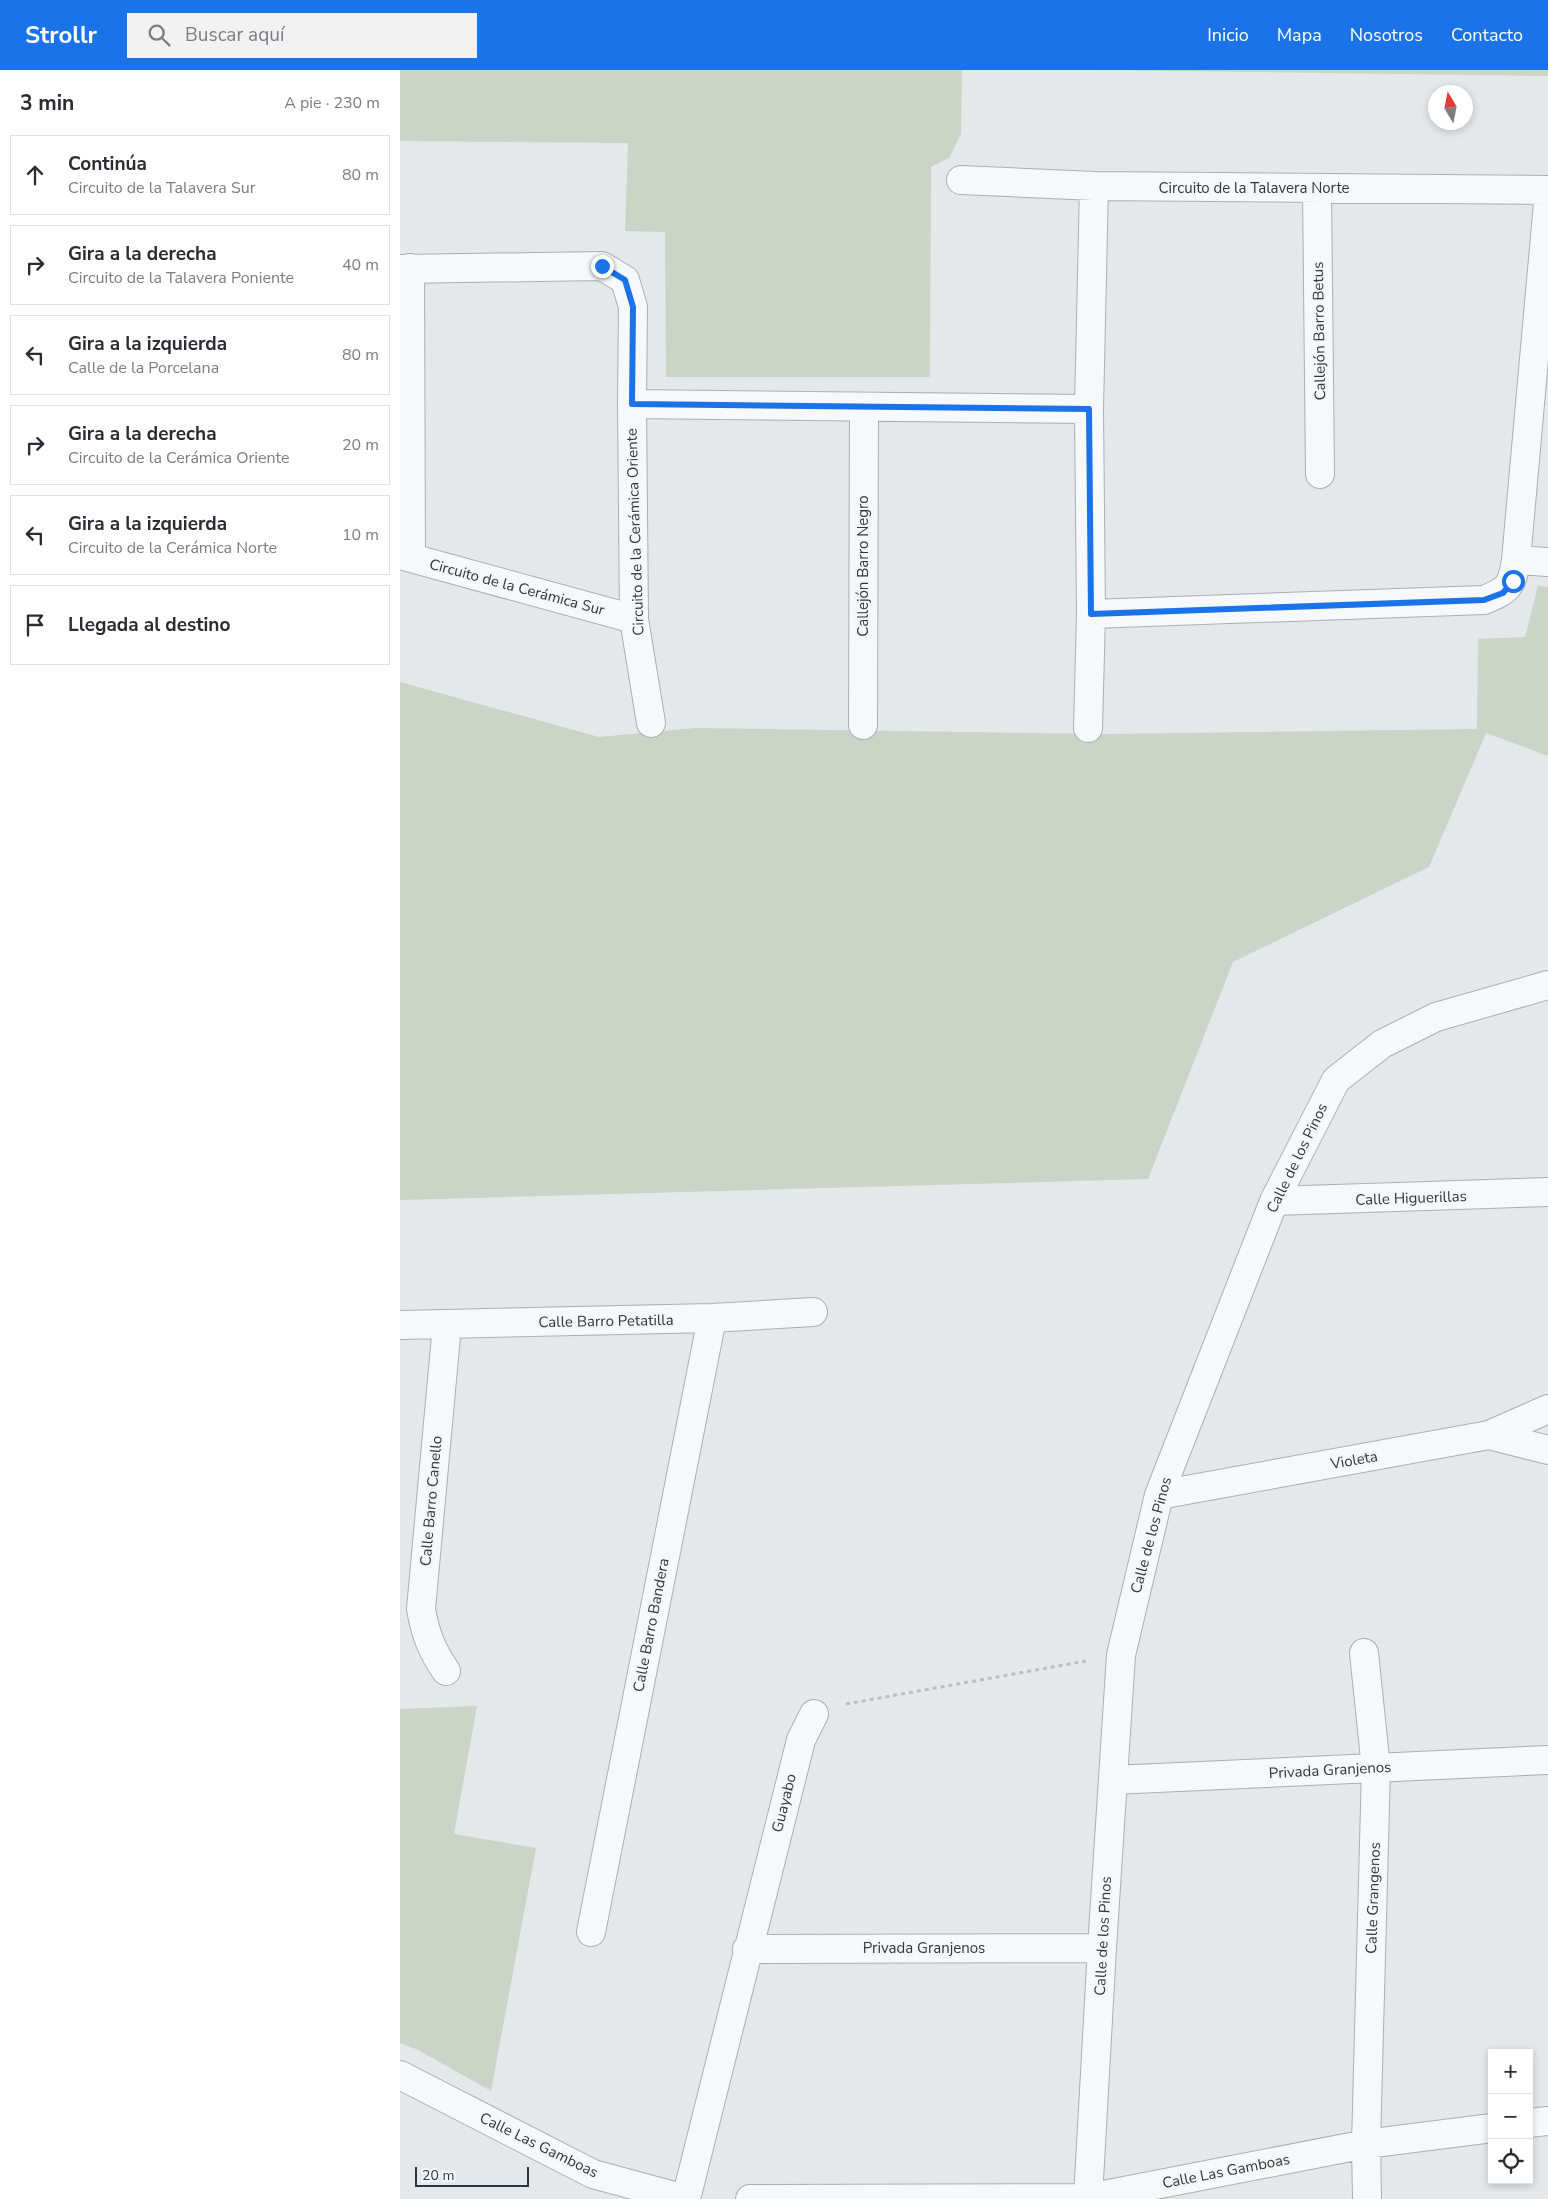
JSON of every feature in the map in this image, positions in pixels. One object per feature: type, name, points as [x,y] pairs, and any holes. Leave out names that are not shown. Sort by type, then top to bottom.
[{"type":"street","name":"Circuito de la Talavera Norte","points":[[961,180],[1094,186],[1548,190]]},
{"type":"street","points":[[1088,728],[1091,614],[1089,409],[1094,186]]},
{"type":"street","name":"Callejón Barro Betus","points":[[1317,188],[1320,474]]},
{"type":"street","points":[[1091,614],[1484,600],[1503,593],[1513,581],[1516,560],[1548,203]]},
{"type":"street","name":"Circuito de la Cerámica Oriente","points":[[405,269],[602,266],[625,280],[633,307],[634,619],[651,723]]},
{"type":"street","points":[[405,269],[405,556]]},
{"type":"street","points":[[632,404],[1089,409]]},
{"type":"street","name":"Callejón Barro Negro","points":[[863,725],[864,407]]},
{"type":"street","name":"Circuito de la Cerámica Sur","points":[[405,556],[634,619]]},
{"type":"street","points":[[1516,560],[1548,562]]},
{"type":"street","name":"Calle de los Pinos","points":[[1088,2198],[1121,1655],[1159,1496],[1274,1201],[1336,1080],[1374,1050],[1436,1017],[1548,985]]},
{"type":"street","name":"Calle Higuerillas","points":[[1274,1201],[1548,1192]]},
{"type":"street","name":"Calle Barro Petatilla","points":[[400,1325],[712,1318],[813,1312]]},
{"type":"street","name":"Calle Barro Bandera","points":[[591,1932],[712,1318]]},
{"type":"street","name":"Calle Barro Canello","points":[[446,1325],[421,1609],[424,1628],[431,1650],[446,1671]]},
{"type":"street","points":[[1489,1435],[1548,1410]]},
{"type":"street","name":"Violeta","points":[[1159,1496],[1489,1435],[1548,1450]]},
{"type":"street","name":"Calle Grangenos","points":[[1364,1654],[1376,1768],[1366,2144],[1367,2199]]},
{"type":"street","name":"Guayabo","points":[[685,2199],[800,1740],[814,1714]]},
{"type":"street","name":"Privada Granjenos","points":[[1113,1780],[1548,1760]]},
{"type":"street","name":"Privada Granjenos","points":[[747,1949],[1102,1948]]},
{"type":"street","name":"Calle Las Gamboas","points":[[400,2075],[593,2174],[685,2199]]},
{"type":"street","points":[[1533,2123],[1548,2121]]},
{"type":"street","name":"Calle Las Gamboas","points":[[750,2199],[1088,2198],[1366,2144],[1488,2129]]},
{"type":"path","points":[[814,1714],[842,1705],[1121,1655]]},
{"type":"green space","points":[[400,70],[962,70],[961,134],[949,158],[931,167],[930,377],[666,377],[665,232],[625,231],[628,143],[400,141]]},
{"type":"green space","points":[[1096,70],[1548,70],[1548,76]]},
{"type":"green space","points":[[1538,586],[1548,587],[1548,756],[1486,733],[1429,867],[1233,962],[1148,1179],[400,1200],[400,682],[599,737],[696,728],[1104,734],[1477,729],[1478,639],[1525,637]]},
{"type":"green space","points":[[477,1706],[454,1834],[536,1848],[491,2091],[418,2050],[400,2043],[400,1709]]},
{"type":"route","points":[[602,266],[625,280],[633,307],[632,404],[1089,409],[1091,614],[1484,600],[1503,593],[1513,581]]}]
